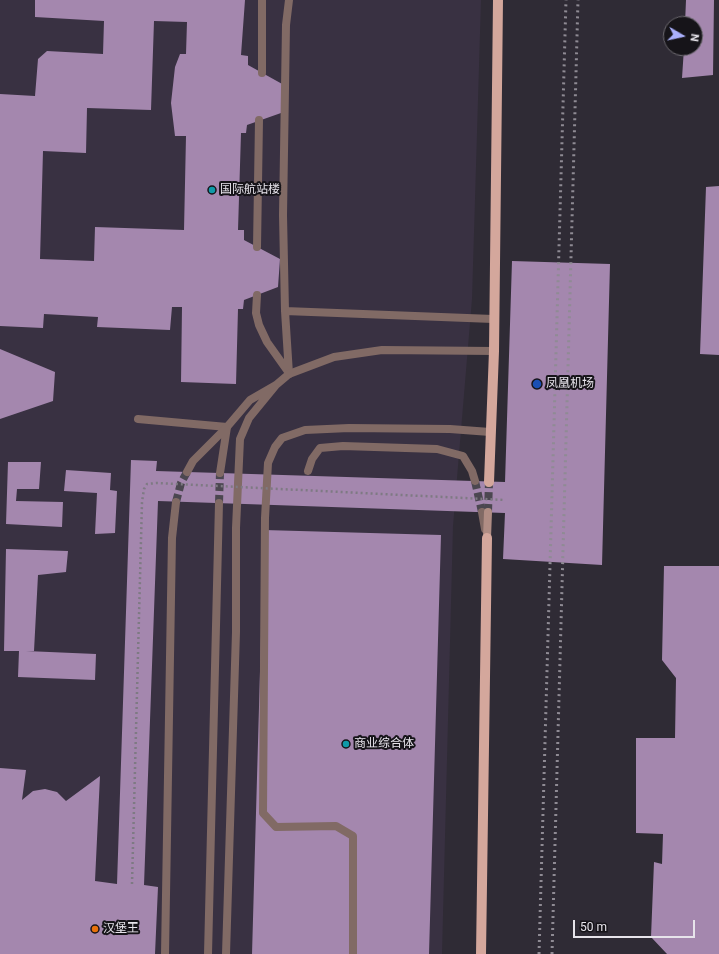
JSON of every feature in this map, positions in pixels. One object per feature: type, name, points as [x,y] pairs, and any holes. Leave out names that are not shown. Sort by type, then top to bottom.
[{"type":"main road","points":[[489,482],[494,351],[493,319],[498,0]]},
{"type":"main road","points":[[481,954],[487,538],[485,512]]},
{"type":"street","points":[[262,0],[262,73]]},
{"type":"street","points":[[289,374],[285,311],[283,215],[286,44],[290,0]]},
{"type":"street","points":[[257,247],[259,120]]},
{"type":"street","points":[[257,295],[256,313],[259,325],[267,342],[289,374]]},
{"type":"street","points":[[285,311],[493,319]]},
{"type":"street","points":[[187,472],[193,461],[227,427],[250,400],[276,385],[289,374],[334,357],[382,350],[494,351]]},
{"type":"street","points":[[226,954],[236,632],[236,528],[240,439],[249,418],[276,385]]},
{"type":"street","points":[[138,419],[227,427]]},
{"type":"street","points":[[220,473],[227,427]]},
{"type":"street","points":[[353,954],[353,836],[336,826],[276,827],[263,812],[265,518],[268,463],[274,447],[282,438],[305,430],[349,428],[490,432]]},
{"type":"street","points":[[308,471],[312,459],[320,448],[343,446],[437,449],[463,456],[472,470],[475,482]]},
{"type":"street","points":[[165,954],[173,516],[176,502]]},
{"type":"street","points":[[208,954],[219,503]]},
{"type":"path","points":[[132,884],[142,502],[144,489],[147,484],[156,483],[505,500]]},
{"type":"shaded area","points":[[0,0],[481,0],[472,299],[453,526],[442,954],[0,954]]},
{"type":"building","name":"国际航站楼","points":[[35,0],[245,0],[241,55],[248,56],[248,65],[284,85],[281,113],[247,125],[246,133],[241,133],[238,230],[244,230],[244,240],[280,259],[278,287],[244,300],[243,309],[238,309],[236,384],[181,382],[182,307],[172,307],[170,330],[97,327],[98,317],[44,314],[43,328],[0,326],[0,94],[35,96],[38,59],[47,51],[103,54],[104,21],[35,17]],"holes":[[[154,21],[187,22],[186,54],[180,54],[175,67],[171,103],[175,136],[186,136],[184,230],[95,227],[94,261],[40,259],[43,151],[86,153],[87,108],[151,110]]]},
{"type":"building","points":[[686,0],[714,0],[713,75],[682,78],[683,56],[703,56],[703,16],[685,16]]},
{"type":"building","points":[[719,186],[719,355],[700,354],[706,187]]},
{"type":"building","points":[[512,261],[610,264],[602,565],[503,559],[505,513],[158,501],[144,885],[158,887],[155,954],[0,954],[0,768],[26,770],[22,800],[33,791],[45,789],[57,792],[66,801],[100,776],[95,881],[117,884],[131,460],[157,461],[156,471],[505,482]]},
{"type":"building","points":[[0,349],[55,372],[53,401],[0,419]]},
{"type":"building","points":[[8,462],[41,462],[39,489],[17,489],[16,501],[63,502],[62,527],[6,524]]},
{"type":"building","points":[[66,470],[111,473],[110,490],[117,491],[115,533],[95,534],[97,493],[64,491]]},
{"type":"building","name":"商业综合体","points":[[264,530],[441,535],[429,954],[252,954]]},
{"type":"building","points":[[6,549],[68,551],[66,572],[38,575],[34,651],[26,651],[96,654],[95,680],[18,677],[19,651],[4,651]]},
{"type":"building","points":[[664,566],[719,566],[719,954],[667,954],[651,937],[654,862],[662,864],[663,834],[636,833],[636,738],[675,738],[676,678],[662,660]]},
{"type":"tunnel","points":[[176,502],[181,483],[187,472]]},
{"type":"tunnel","points":[[219,503],[220,473]]},
{"type":"tunnel","points":[[475,481],[482,512]]},
{"type":"tunnel","points":[[488,512],[489,482]]},
{"type":"railway","points":[[539,954],[566,0]]},
{"type":"railway","points":[[552,954],[578,0]]},
{"type":"place","name":"国际航站楼","points":[[212,190]]},
{"type":"place","name":"凤凰机场","points":[[537,384]]},
{"type":"place","name":"商业综合体","points":[[346,744]]},
{"type":"place","name":"汉堡王","points":[[95,929]]}]
